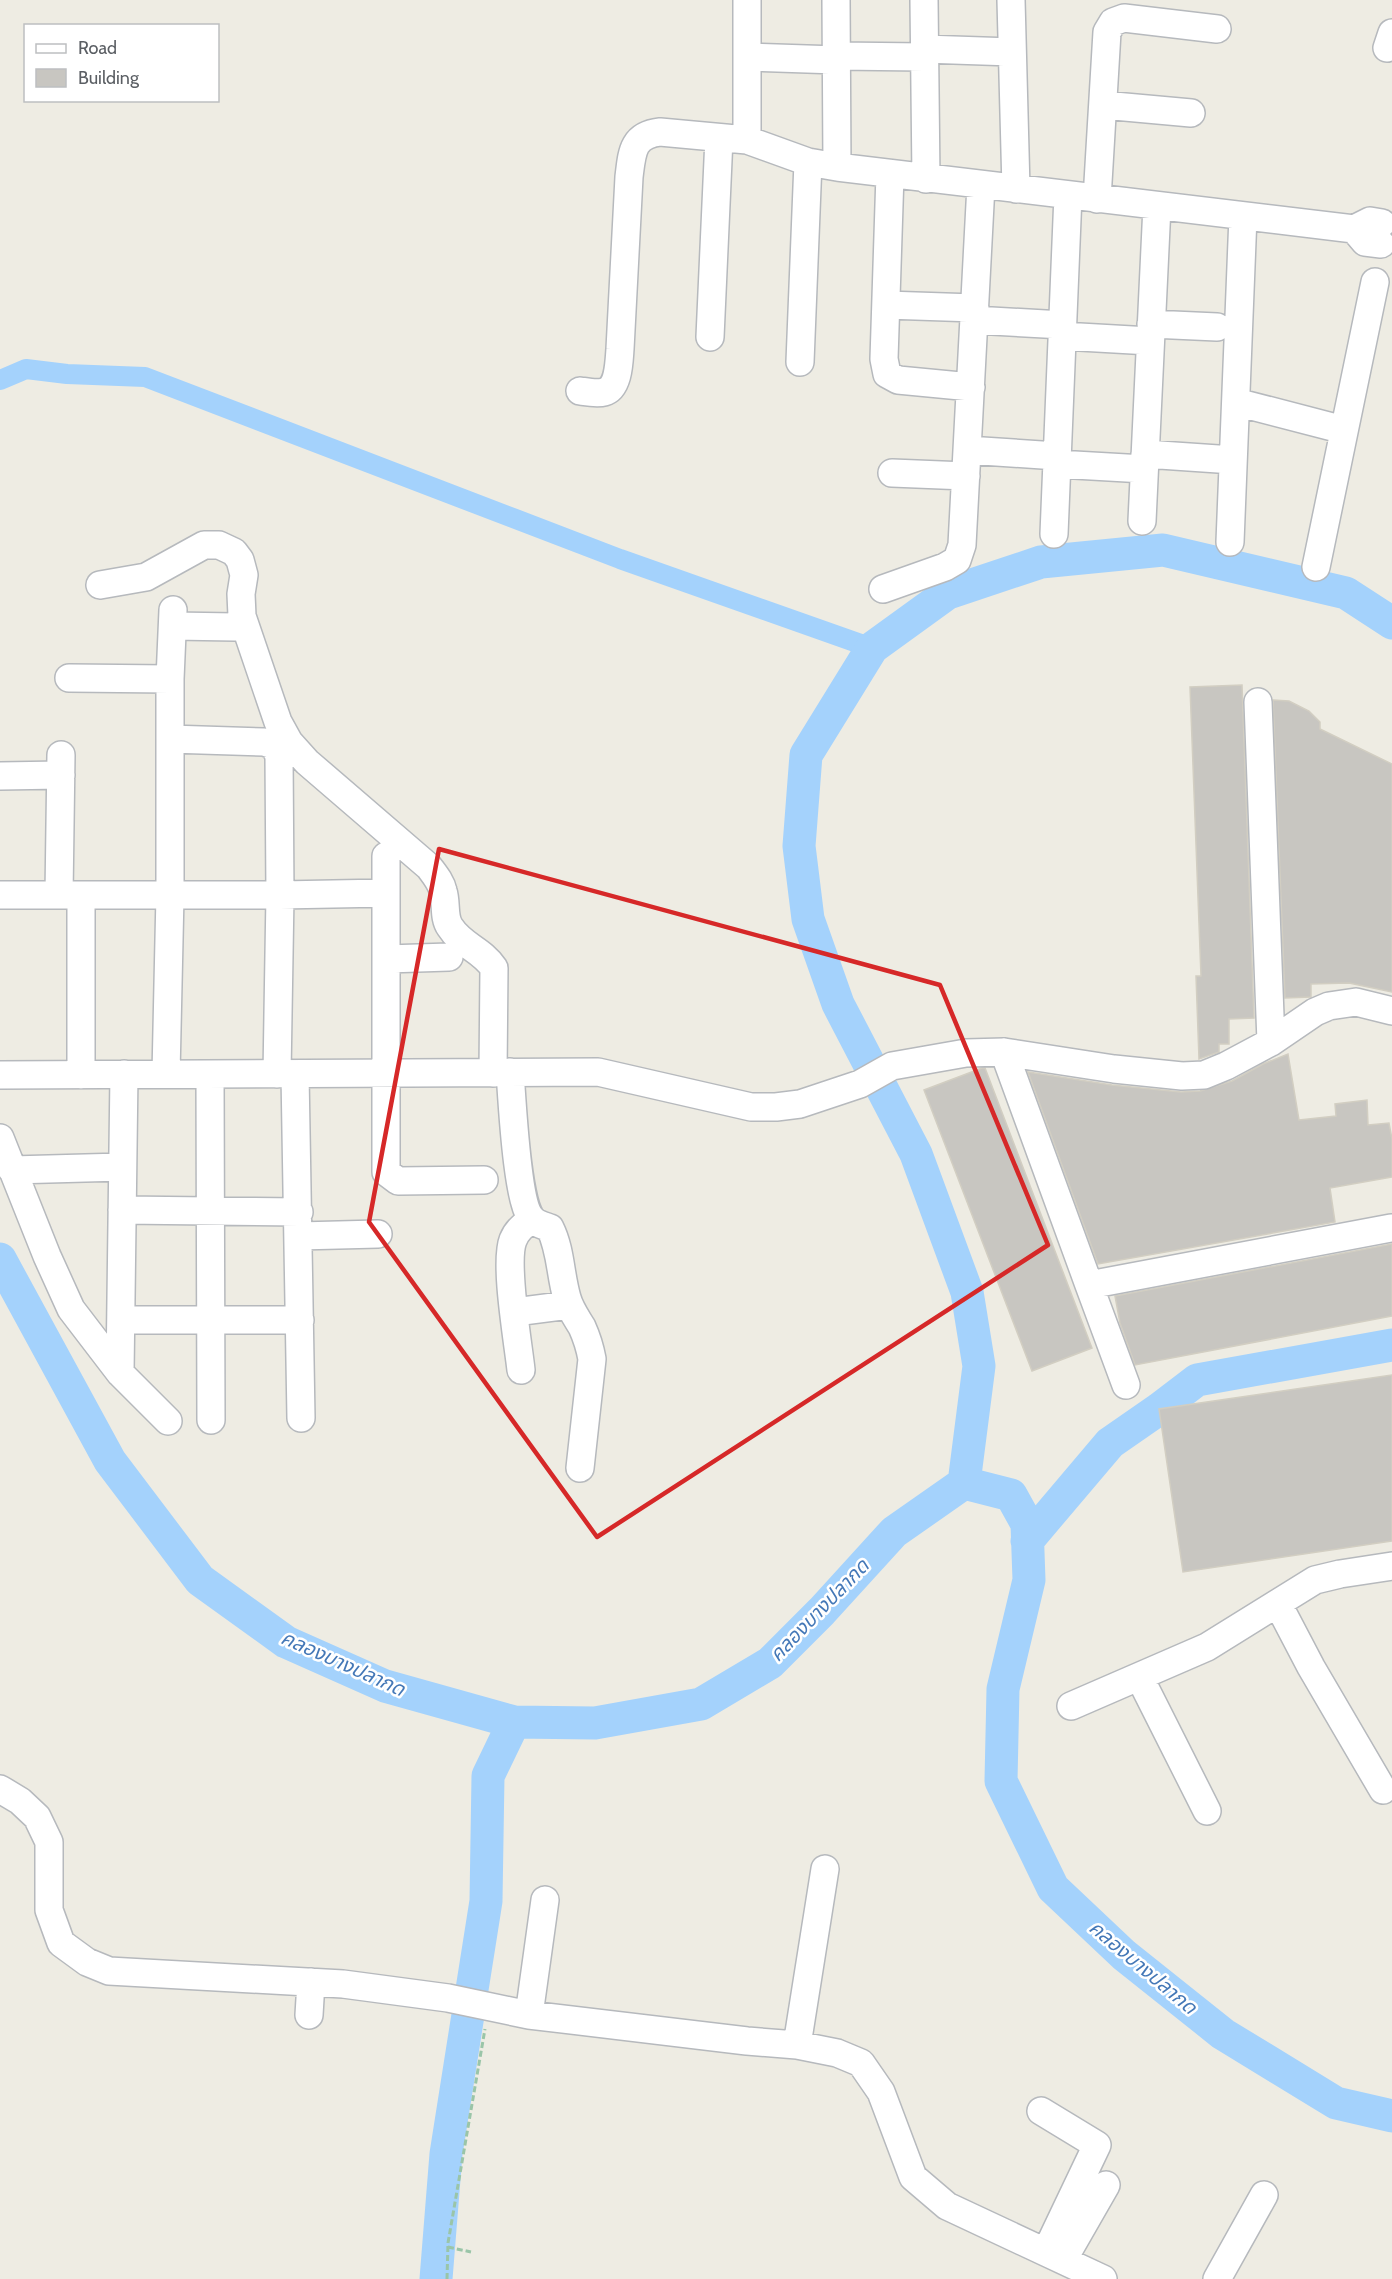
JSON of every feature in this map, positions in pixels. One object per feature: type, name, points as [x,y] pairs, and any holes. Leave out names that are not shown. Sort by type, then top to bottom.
[{"type":"street","points":[[747,0],[747,140]]},
{"type":"street","points":[[836,0],[837,167]]},
{"type":"street","points":[[924,0],[926,179]]},
{"type":"street","points":[[1011,0],[1016,189]]},
{"type":"street","points":[[1097,199],[1107,32],[1113,22],[1124,18],[1217,29]]},
{"type":"street","points":[[747,57],[836,58],[924,53],[1012,52]]},
{"type":"street","points":[[1103,105],[1191,112]]},
{"type":"street","points":[[580,391],[603,393],[610,389],[617,374],[632,154],[639,139],[649,133],[747,140],[808,162],[926,179],[1354,229],[1370,221],[1382,234]]},
{"type":"street","points":[[710,337],[719,138]]},
{"type":"street","points":[[800,362],[808,162]]},
{"type":"street","points":[[890,174],[884,358],[887,374],[898,380],[970,387]]},
{"type":"street","points":[[883,589],[945,567],[957,560],[962,545],[981,185]]},
{"type":"street","points":[[1054,534],[1068,195]]},
{"type":"street","points":[[1142,521],[1157,206]]},
{"type":"street","points":[[1230,542],[1243,216]]},
{"type":"street","points":[[1316,567],[1375,282]]},
{"type":"street","points":[[886,305],[975,314],[1062,331],[1151,332],[1217,327]]},
{"type":"street","points":[[1236,402],[1344,430]]},
{"type":"street","points":[[892,473],[967,463],[1057,460],[1233,460]]},
{"type":"street","points":[[100,585],[146,577],[204,545],[219,545],[234,552],[240,560],[244,575],[241,594],[242,616],[278,722],[289,742],[307,762],[429,867],[444,893],[449,926],[460,940],[486,957],[494,968],[502,1073],[525,1207],[532,1220],[550,1228],[556,1241],[569,1305],[589,1344],[592,1359],[580,1468]]},
{"type":"street","points":[[166,1074],[170,895],[170,679],[173,618],[235,627]]},
{"type":"street","points":[[69,678],[170,679]]},
{"type":"street","points":[[1257,702],[1271,1041]]},
{"type":"street","points":[[170,739],[264,742],[273,745],[279,755],[280,895],[286,1074],[299,1224],[301,1418]]},
{"type":"street","points":[[0,776],[61,765],[81,1075]]},
{"type":"street","points":[[386,856],[386,1172],[398,1181],[484,1180]]},
{"type":"street","points":[[0,895],[386,893]]},
{"type":"street","points":[[387,959],[449,957]]},
{"type":"street","points":[[0,1075],[598,1072],[751,1107],[776,1107],[800,1104],[860,1084],[892,1066],[958,1054],[1004,1052],[1114,1069],[1194,1076],[1216,1071],[1329,1006],[1356,1002],[1392,1011]]},
{"type":"street","points":[[1004,1052],[1126,1385]]},
{"type":"street","points":[[120,1373],[124,1074]]},
{"type":"street","points":[[210,1074],[211,1420]]},
{"type":"street","points":[[0,1138],[47,1256],[71,1309],[120,1373],[168,1421]]},
{"type":"street","points":[[12,1170],[122,1167]]},
{"type":"street","points":[[122,1210],[210,1210],[378,1234]]},
{"type":"street","points":[[521,1370],[509,1264],[513,1241],[521,1226],[532,1220]]},
{"type":"street","points":[[1089,1284],[1391,1228]]},
{"type":"street","points":[[515,1312],[569,1305]]},
{"type":"street","points":[[121,1320],[300,1320]]},
{"type":"street","points":[[1071,1706],[1207,1647],[1315,1580],[1392,1566]]},
{"type":"street","points":[[1278,1604],[1311,1667],[1383,1790]]},
{"type":"street","points":[[1140,1678],[1207,1811]]},
{"type":"street","points":[[0,1789],[20,1801],[37,1816],[50,1842],[50,1910],[61,1943],[87,1962],[109,1971],[344,1984],[448,1998],[508,2011],[797,2045],[837,2053],[861,2063],[881,2092],[913,2177],[947,2205],[1103,2279]]},
{"type":"street","points":[[797,2045],[825,1869]]},
{"type":"street","points":[[508,2011],[545,1900]]},
{"type":"street","points":[[309,2015],[311,1982]]},
{"type":"street","points":[[1041,2110],[1096,2145],[1055,2256]]},
{"type":"street","points":[[1055,2256],[1106,2185]]},
{"type":"street","points":[[1217,2279],[1264,2195]]},
{"type":"path","points":[[447,2279],[448,2247],[508,2011]]},
{"type":"path","points":[[448,2247],[471,2252]]},
{"type":"highlighted area","points":[[439,849],[940,985],[1048,1245],[597,1537],[369,1222]]},
{"type":"building","points":[[1242,685],[1254,1018],[1229,1019],[1229,1044],[1219,1044],[1219,1052],[1199,1059],[1196,976],[1201,976],[1190,687]]},
{"type":"building","points":[[1273,700],[1289,701],[1309,711],[1320,722],[1320,729],[1392,764],[1392,992],[1349,983],[1311,984],[1311,997],[1285,998]]},
{"type":"building","points":[[1288,1054],[1299,1120],[1336,1116],[1335,1104],[1367,1100],[1368,1125],[1389,1123],[1392,1139],[1392,1177],[1330,1188],[1335,1222],[1098,1264],[1028,1072],[1112,1085],[1181,1092],[1200,1091],[1232,1081],[1263,1064]]},
{"type":"building","points":[[985,1068],[1092,1348],[1032,1371],[924,1090]]},
{"type":"building","points":[[1392,1244],[1392,1316],[1135,1365],[1120,1323],[1115,1296]]},
{"type":"building","points":[[1392,1375],[1392,1541],[1183,1572],[1159,1409]]},
{"type":"waterway","points":[[0,380],[26,369],[67,374],[145,377],[620,559],[872,648]]},
{"type":"waterway","points":[[964,1483],[979,1366],[967,1292],[916,1154],[838,1004],[808,919],[799,846],[806,755],[872,648],[948,593],[1041,562],[1163,550],[1346,593],[1392,623]]},
{"type":"waterway","name":"คลองบางปลากด","points":[[0,1259],[110,1461],[200,1580],[286,1642],[385,1686],[514,1722],[595,1723],[701,1704],[770,1663],[822,1611],[894,1532],[964,1483],[1011,1495],[1027,1524],[1029,1580],[1003,1689],[1001,1781],[1053,1888],[1124,1955],[1223,2034],[1336,2103],[1392,2116]]},
{"type":"waterway","points":[[1027,1541],[1110,1443],[1197,1380],[1392,1345]]},
{"type":"waterway","points":[[436,2279],[446,2154],[486,1901],[488,1776],[514,1722]]}]
